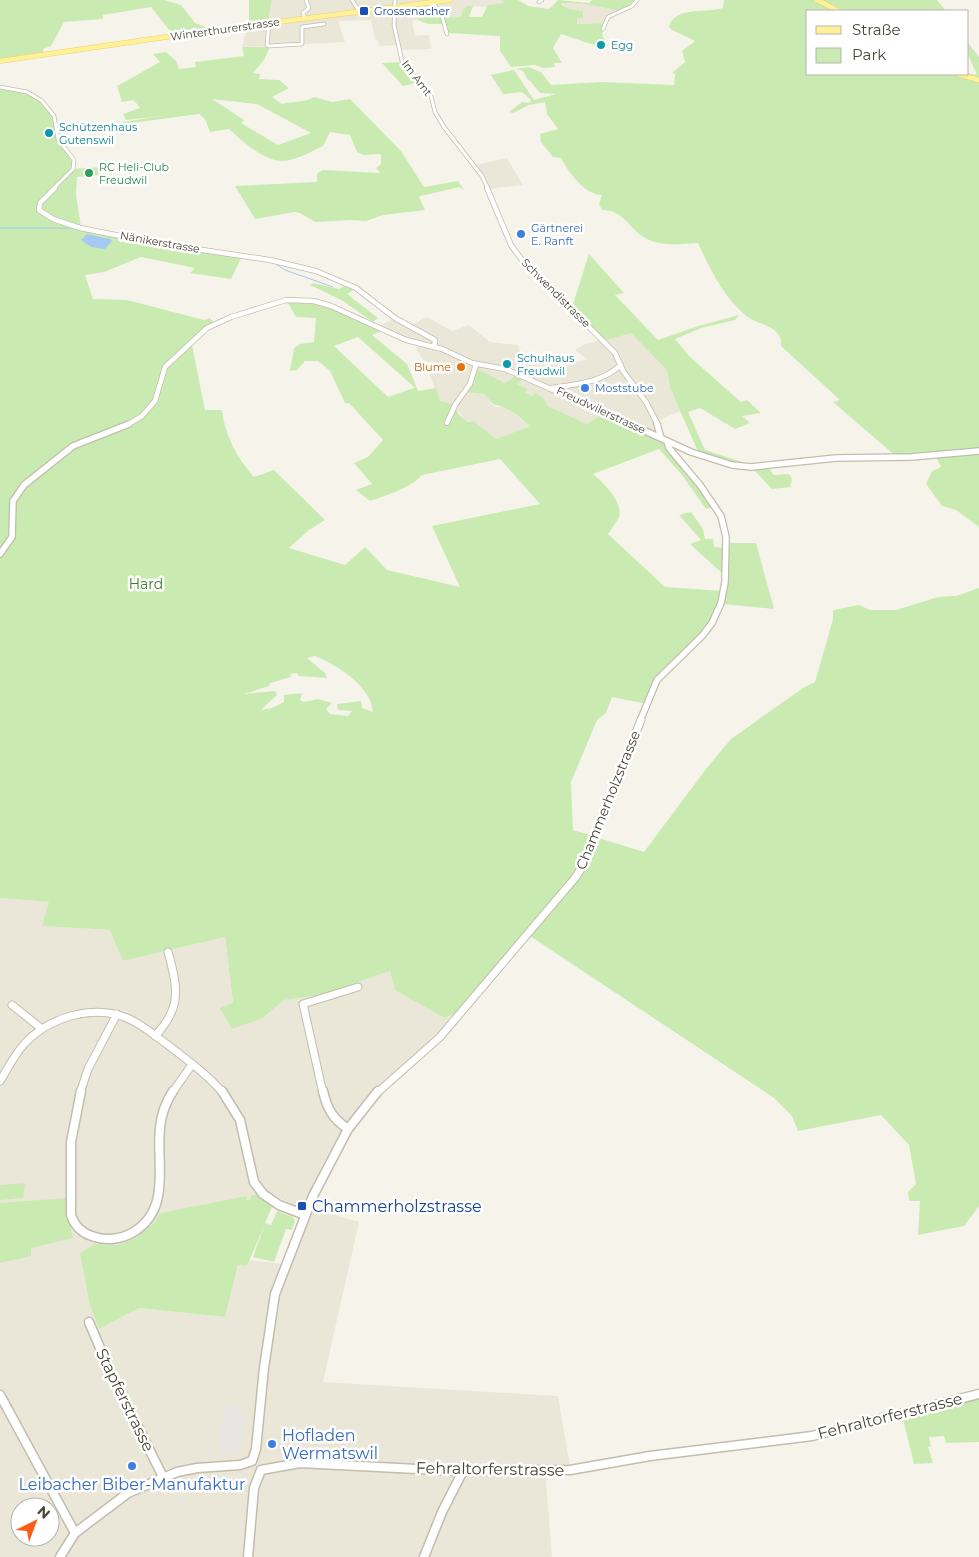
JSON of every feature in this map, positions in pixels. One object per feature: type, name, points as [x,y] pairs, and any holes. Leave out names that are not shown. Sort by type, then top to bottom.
[{"type":"main road","name":"Winterthurerstrasse","points":[[0,61],[305,18],[450,0]]},
{"type":"main road","points":[[817,0],[836,10]]},
{"type":"main road","points":[[962,75],[979,80]]},
{"type":"street","points":[[305,18],[302,13],[309,8],[306,0]]},
{"type":"street","points":[[352,0],[359,11]]},
{"type":"street","name":"Im Amt","points":[[395,0],[394,25],[402,61],[431,96],[435,112],[457,144]]},
{"type":"street","points":[[603,29],[608,17],[632,6],[637,0]]},
{"type":"street","points":[[431,1],[442,16],[447,34]]},
{"type":"street","points":[[269,23],[267,45],[271,46],[302,44],[302,27],[324,24]]},
{"type":"street","name":"Nänikerstrasse","points":[[0,87],[27,92],[42,101],[54,116],[58,139],[74,160],[73,169],[40,203],[39,210],[47,218],[72,226],[144,240],[271,259],[307,269],[356,288],[395,318],[435,340],[434,347]]},
{"type":"street","name":"Schwendistrasse","points":[[457,144],[482,176],[507,238],[516,252],[613,350],[626,375],[634,383],[651,411],[664,440]]},
{"type":"street","name":"Freudwilerstrasse","points":[[0,554],[12,537],[13,501],[20,489],[73,446],[126,426],[142,416],[155,401],[163,372],[170,361],[207,328],[221,321],[277,302],[292,300],[314,301],[331,306],[406,340],[434,347],[476,364],[500,368],[552,388],[664,440],[710,459],[751,467],[836,458],[911,457],[960,450],[979,451]]},
{"type":"street","points":[[447,423],[455,404],[470,384],[476,364]]},
{"type":"street","points":[[552,388],[589,383],[611,374],[621,365]]},
{"type":"street","points":[[611,374],[626,375]]},
{"type":"street","name":"Chammerholzstrasse","points":[[252,1461],[256,1449],[264,1368],[275,1294],[305,1215],[348,1129],[372,1097],[444,1031],[575,878],[581,869],[657,680],[667,668],[702,636],[718,613],[724,591],[726,543],[724,524],[700,485],[664,440]]},
{"type":"street","points":[[155,1036],[171,1015],[176,997],[177,984],[168,952]]},
{"type":"street","points":[[348,1129],[332,1116],[326,1106],[303,1004],[358,987]]},
{"type":"street","points":[[12,1005],[42,1029]]},
{"type":"street","points":[[0,1081],[21,1048],[42,1029],[65,1018],[98,1012],[117,1014],[133,1020],[219,1088],[235,1109],[243,1129],[252,1179],[259,1191],[276,1205],[305,1215]]},
{"type":"street","points":[[117,1014],[88,1070],[74,1116],[70,1210],[73,1221],[83,1232],[98,1239],[118,1238],[141,1228],[151,1218],[157,1207],[160,1192],[161,1118],[174,1088],[191,1066]]},
{"type":"street","name":"Stapferstrasse","points":[[89,1322],[109,1370],[163,1477]]},
{"type":"street","name":"Fehraltorferstrasse","points":[[261,1470],[300,1463],[463,1471],[570,1470],[650,1456],[773,1443],[830,1433],[900,1412],[979,1394]]},
{"type":"street","points":[[0,1395],[76,1533]]},
{"type":"street","points":[[60,1557],[76,1533],[128,1493],[163,1477],[197,1468],[240,1465],[252,1461],[261,1470],[254,1488],[248,1557]]},
{"type":"street","points":[[424,1557],[442,1512],[463,1471]]},
{"type":"shaded area","points":[[272,0],[502,0],[505,3],[487,7],[467,6],[463,9],[461,17],[445,18],[438,14],[424,15],[420,19],[412,21],[415,36],[429,35],[431,49],[401,50],[400,45],[379,46],[378,40],[375,40],[371,20],[338,21],[345,42],[242,47],[248,24],[269,17]]},
{"type":"shaded area","points":[[566,2],[588,4],[621,11],[608,17],[605,23],[577,24],[577,18],[562,6]]},
{"type":"shaded area","points":[[507,158],[523,185],[488,189],[475,165]]},
{"type":"shaded area","points":[[427,317],[452,331],[469,325],[490,342],[518,345],[521,355],[527,358],[531,356],[544,361],[554,355],[568,365],[587,359],[575,350],[585,344],[631,333],[667,370],[670,388],[680,411],[655,422],[657,435],[587,424],[548,406],[543,397],[535,393],[533,396],[524,393],[527,389],[517,384],[518,374],[505,384],[466,392],[485,394],[491,404],[496,407],[505,407],[530,426],[496,439],[474,421],[467,422],[463,419],[455,405],[440,401],[425,363],[416,349],[420,345],[377,327],[395,318],[410,326]]},
{"type":"shaded area","points":[[0,898],[50,902],[43,926],[111,930],[123,961],[225,937],[233,1002],[221,1008],[263,1018],[284,1000],[322,995],[390,971],[395,990],[444,1018],[452,1015],[438,1033],[374,1091],[351,1117],[332,1147],[303,1205],[295,1206],[267,1191],[251,1195],[251,1199],[247,1200],[246,1196],[160,1213],[155,1222],[136,1238],[118,1245],[94,1245],[80,1254],[89,1302],[99,1329],[139,1308],[225,1317],[238,1265],[247,1266],[250,1260],[290,1265],[312,1208],[359,1222],[323,1382],[558,1396],[570,1467],[549,1468],[549,1476],[546,1481],[552,1557],[0,1557]]},
{"type":"shaded area","points":[[225,1404],[240,1405],[239,1412],[245,1413],[241,1451],[219,1451]]},
{"type":"green space","points":[[0,0],[164,0],[181,5],[195,23],[214,30],[0,63]],"holes":[[[151,7],[173,35],[44,54],[43,49],[51,46],[64,22],[103,19],[103,15]]]},
{"type":"green space","points":[[249,0],[272,0],[268,22],[249,24]]},
{"type":"green space","points":[[502,0],[518,0],[528,6],[549,9],[558,0],[589,3],[592,0],[636,0],[621,11],[583,4],[561,4],[568,9],[583,11],[583,18],[577,18],[577,24],[605,23],[602,35],[608,46],[591,44],[561,34],[553,48],[562,63],[554,63],[555,67],[543,68],[535,65],[511,67],[500,51],[500,36],[448,33],[443,24],[429,24],[417,20],[424,15],[438,13],[445,18],[461,17],[463,9],[467,6],[473,6],[469,17],[482,17],[488,5],[505,3]]},
{"type":"green space","points":[[724,0],[814,0],[824,4],[823,0],[937,0],[945,10],[806,10],[806,75],[969,75],[969,73],[977,75],[969,57],[969,44],[979,57],[979,527],[956,510],[942,506],[926,484],[932,471],[941,467],[935,455],[898,458],[833,402],[840,400],[781,346],[778,334],[768,326],[745,315],[737,308],[712,272],[698,243],[672,244],[653,242],[641,235],[616,213],[602,210],[599,204],[602,195],[583,187],[568,170],[561,158],[553,157],[541,142],[540,134],[558,129],[547,114],[545,102],[529,105],[513,113],[509,112],[522,102],[529,103],[531,100],[522,92],[503,94],[491,75],[514,70],[534,100],[556,94],[540,93],[528,80],[523,71],[516,69],[528,67],[541,72],[551,85],[600,82],[674,85],[675,74],[672,73],[685,62],[682,51],[695,41],[672,30],[669,27],[672,20],[684,13],[723,8]]},
{"type":"green space","name":"Hard","points":[[242,47],[270,47],[264,60],[253,73],[260,74],[259,79],[279,80],[289,88],[272,97],[282,104],[314,97],[332,102],[350,99],[401,151],[424,187],[458,181],[464,190],[459,187],[419,197],[425,210],[383,215],[366,221],[315,222],[295,212],[255,219],[235,186],[317,182],[317,174],[322,170],[380,173],[376,168],[381,164],[381,154],[364,155],[357,152],[350,135],[330,132],[323,146],[293,159],[276,160],[254,150],[229,129],[210,132],[205,119],[199,114],[56,133],[74,160],[73,169],[100,167],[101,175],[77,177],[76,195],[81,227],[242,256],[231,279],[190,273],[195,268],[141,257],[104,272],[85,275],[93,299],[127,300],[204,320],[210,318],[215,324],[192,345],[205,410],[222,410],[229,438],[242,462],[254,477],[274,470],[325,520],[309,530],[289,548],[345,565],[365,547],[387,570],[460,587],[432,526],[540,504],[500,459],[422,475],[412,484],[370,501],[356,490],[372,484],[354,463],[368,457],[383,440],[349,403],[345,403],[330,371],[318,361],[305,361],[297,370],[290,371],[294,348],[300,344],[314,342],[316,318],[296,317],[286,300],[322,303],[384,330],[372,335],[407,364],[418,391],[436,388],[440,401],[455,405],[459,415],[467,422],[474,421],[496,439],[530,426],[510,411],[493,404],[485,394],[465,392],[475,368],[505,383],[518,374],[525,377],[517,384],[528,389],[525,393],[533,396],[535,393],[543,397],[548,406],[587,424],[605,412],[659,438],[714,507],[706,509],[682,475],[659,449],[593,474],[607,487],[616,499],[620,511],[619,517],[608,534],[665,587],[723,591],[724,575],[690,544],[701,540],[679,515],[691,512],[703,529],[705,539],[713,539],[714,547],[726,548],[726,543],[756,543],[774,609],[722,604],[714,621],[667,668],[647,704],[612,697],[606,713],[597,720],[571,782],[573,830],[644,852],[706,769],[731,739],[803,688],[815,682],[833,619],[833,610],[859,605],[870,610],[896,610],[938,597],[956,596],[979,588],[979,1206],[964,1226],[918,1235],[920,1201],[909,1201],[908,1192],[916,1184],[909,1145],[881,1115],[798,1131],[792,1116],[774,1098],[527,934],[462,1011],[444,1018],[395,990],[390,971],[322,995],[284,1000],[263,1018],[232,1029],[220,1008],[233,1002],[225,937],[123,961],[110,930],[42,926],[49,902],[0,898],[0,87],[21,92],[38,99],[49,111],[56,132],[162,116],[126,120],[123,114],[140,108],[134,100],[122,102],[117,86],[160,62],[153,54],[166,52],[176,61],[179,69],[196,67],[195,62],[244,56]],"holes":[[[212,99],[257,104],[311,133],[278,145],[241,123],[244,120]],[[358,337],[414,388],[388,397],[334,346]],[[315,656],[352,678],[360,685],[371,702],[373,712],[362,708],[361,701],[337,704],[338,710],[352,711],[348,716],[330,714],[326,709],[332,703],[318,699],[304,702],[300,700],[302,693],[284,695],[284,702],[272,708],[261,710],[277,695],[275,691],[244,694],[269,686],[270,683],[291,677],[290,674],[297,673],[299,676],[327,678],[325,673],[307,658]]]},
{"type":"green space","points":[[401,62],[417,83],[403,86],[382,63]]},
{"type":"green space","points":[[589,254],[624,293],[615,295],[658,340],[698,326],[739,315],[735,320],[701,328],[675,339],[690,357],[741,402],[747,400],[761,413],[742,416],[750,423],[735,429],[700,408],[688,412],[705,450],[758,467],[767,466],[774,475],[789,474],[792,479],[790,487],[772,489],[751,467],[700,456],[670,388],[667,370],[631,333],[603,341],[569,307],[573,304]]},
{"type":"green space","points":[[313,283],[339,289],[348,284],[356,288],[347,294],[378,318],[373,322],[343,301],[310,285]]},
{"type":"green space","points":[[25,1183],[23,1198],[0,1200],[0,1185]]},
{"type":"green space","points":[[256,1194],[272,1207],[265,1223],[271,1225],[277,1211],[293,1217],[295,1221],[292,1230],[286,1229],[274,1262],[253,1257],[265,1224],[247,1266],[238,1265],[225,1317],[139,1308],[99,1329],[89,1302],[80,1254],[94,1244],[118,1245],[136,1238],[155,1222],[160,1213],[246,1196],[247,1200],[251,1199],[251,1195]]},
{"type":"green space","points":[[67,1198],[68,1218],[73,1238],[31,1248],[31,1256],[0,1263],[0,1203]]},
{"type":"green space","points":[[979,1397],[979,1442],[946,1443],[944,1436],[929,1437],[931,1446],[928,1447],[933,1463],[914,1464],[903,1419],[904,1415]]},
{"type":"water","points":[[87,234],[112,241],[105,249],[91,247],[81,240]]},
{"type":"waterway","points":[[0,228],[75,228]]},
{"type":"waterway","points":[[191,246],[228,252]]},
{"type":"waterway","points":[[273,262],[285,270],[333,287]]},
{"type":"place","name":"Grossenacher","points":[[364,11]]},
{"type":"place","name":"Egg","points":[[601,45]]},
{"type":"place","name":"Schützenhaus Gutenswil","points":[[49,133]]},
{"type":"place","name":"RC Heli-Club Freudwil","points":[[89,173]]},
{"type":"place","name":"Gärtnerei E. Ranft","points":[[521,234]]},
{"type":"place","name":"Schulhaus Freudwil","points":[[507,364]]},
{"type":"place","name":"Blume","points":[[461,367]]},
{"type":"place","name":"Moststube","points":[[585,388]]},
{"type":"place","name":"Chammerholzstrasse","points":[[302,1206]]},
{"type":"place","name":"Hofladen Wermatswil","points":[[272,1444]]},
{"type":"place","name":"Leibacher Biber-Manufaktur","points":[[132,1466]]}]
